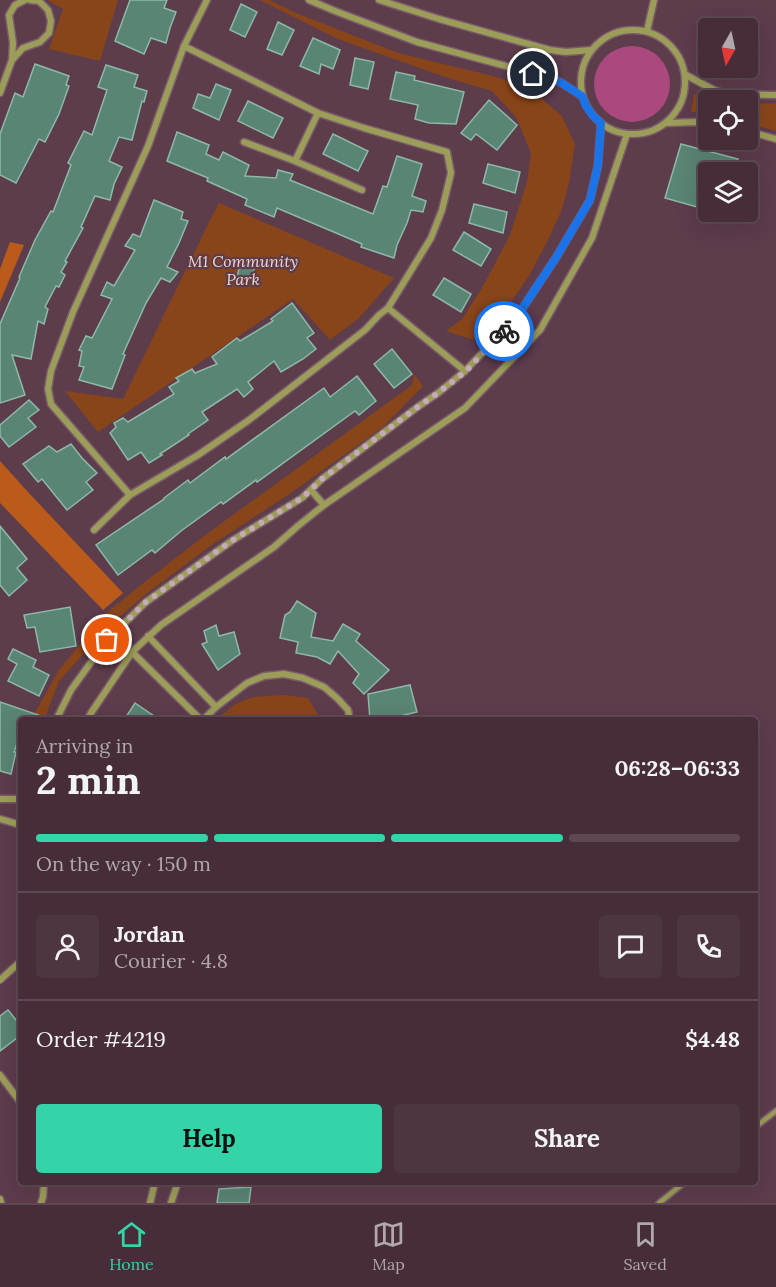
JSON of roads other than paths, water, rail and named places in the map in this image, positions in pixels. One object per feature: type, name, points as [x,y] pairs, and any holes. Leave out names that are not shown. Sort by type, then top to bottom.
[{"type":"street","points":[[0,93],[12,60],[14,43],[9,15],[15,5],[25,0]]},
{"type":"street","points":[[12,60],[23,48],[40,42],[49,33],[51,21],[48,10],[39,1],[30,0]]},
{"type":"street","points":[[130,495],[51,404],[48,389],[51,371],[74,312],[148,146],[184,46],[207,0]]},
{"type":"street","points":[[309,0],[417,42],[550,78],[582,96]]},
{"type":"street","points":[[379,0],[550,50],[566,52],[591,50]]},
{"type":"street","points":[[647,31],[654,0]]},
{"type":"street","points":[[630,29],[659,35],[668,42],[680,57],[686,75],[685,93],[678,110],[667,123],[641,134],[627,134],[601,123],[593,116],[582,96],[582,72],[591,50],[608,36],[630,29]]},
{"type":"street","points":[[94,530],[130,495],[198,455],[249,420],[365,330],[388,308],[431,238],[442,210],[451,173],[447,152],[318,113],[184,46]]},
{"type":"street","points":[[686,75],[725,94],[776,95]]},
{"type":"street","points":[[295,161],[318,113]]},
{"type":"street","points":[[667,123],[698,122]]},
{"type":"street","points":[[58,717],[71,690],[107,640],[146,602],[233,540],[295,502],[438,393],[465,372],[518,315],[590,200],[598,165],[601,123]]},
{"type":"street","points":[[89,717],[132,652],[148,636],[274,547],[324,505],[465,408],[540,330],[592,238],[627,134]]},
{"type":"street","points":[[758,134],[776,139]]},
{"type":"street","points":[[244,142],[362,190]]},
{"type":"street","points":[[388,308],[465,372]]},
{"type":"street","points":[[311,490],[324,505]]},
{"type":"street","points":[[148,636],[216,707]]},
{"type":"street","points":[[132,652],[199,717]]},
{"type":"street","points":[[205,717],[247,683],[264,676],[284,674],[303,678],[324,687],[348,710],[349,717]]},
{"type":"street","points":[[0,800],[18,799]]},
{"type":"street","points":[[0,819],[18,824]]},
{"type":"street","points":[[0,980],[18,964]]},
{"type":"street","points":[[0,1075],[18,1098]]},
{"type":"street","points":[[41,1203],[44,1185]]},
{"type":"street","points":[[150,1203],[155,1185]]},
{"type":"street","points":[[171,1203],[177,1185]]},
{"type":"lane","points":[[758,1125],[776,1111]]},
{"type":"lane","points":[[660,1202],[681,1185]]},
{"type":"park label","name":"M1 Community Park","points":[[243,270]]}]
